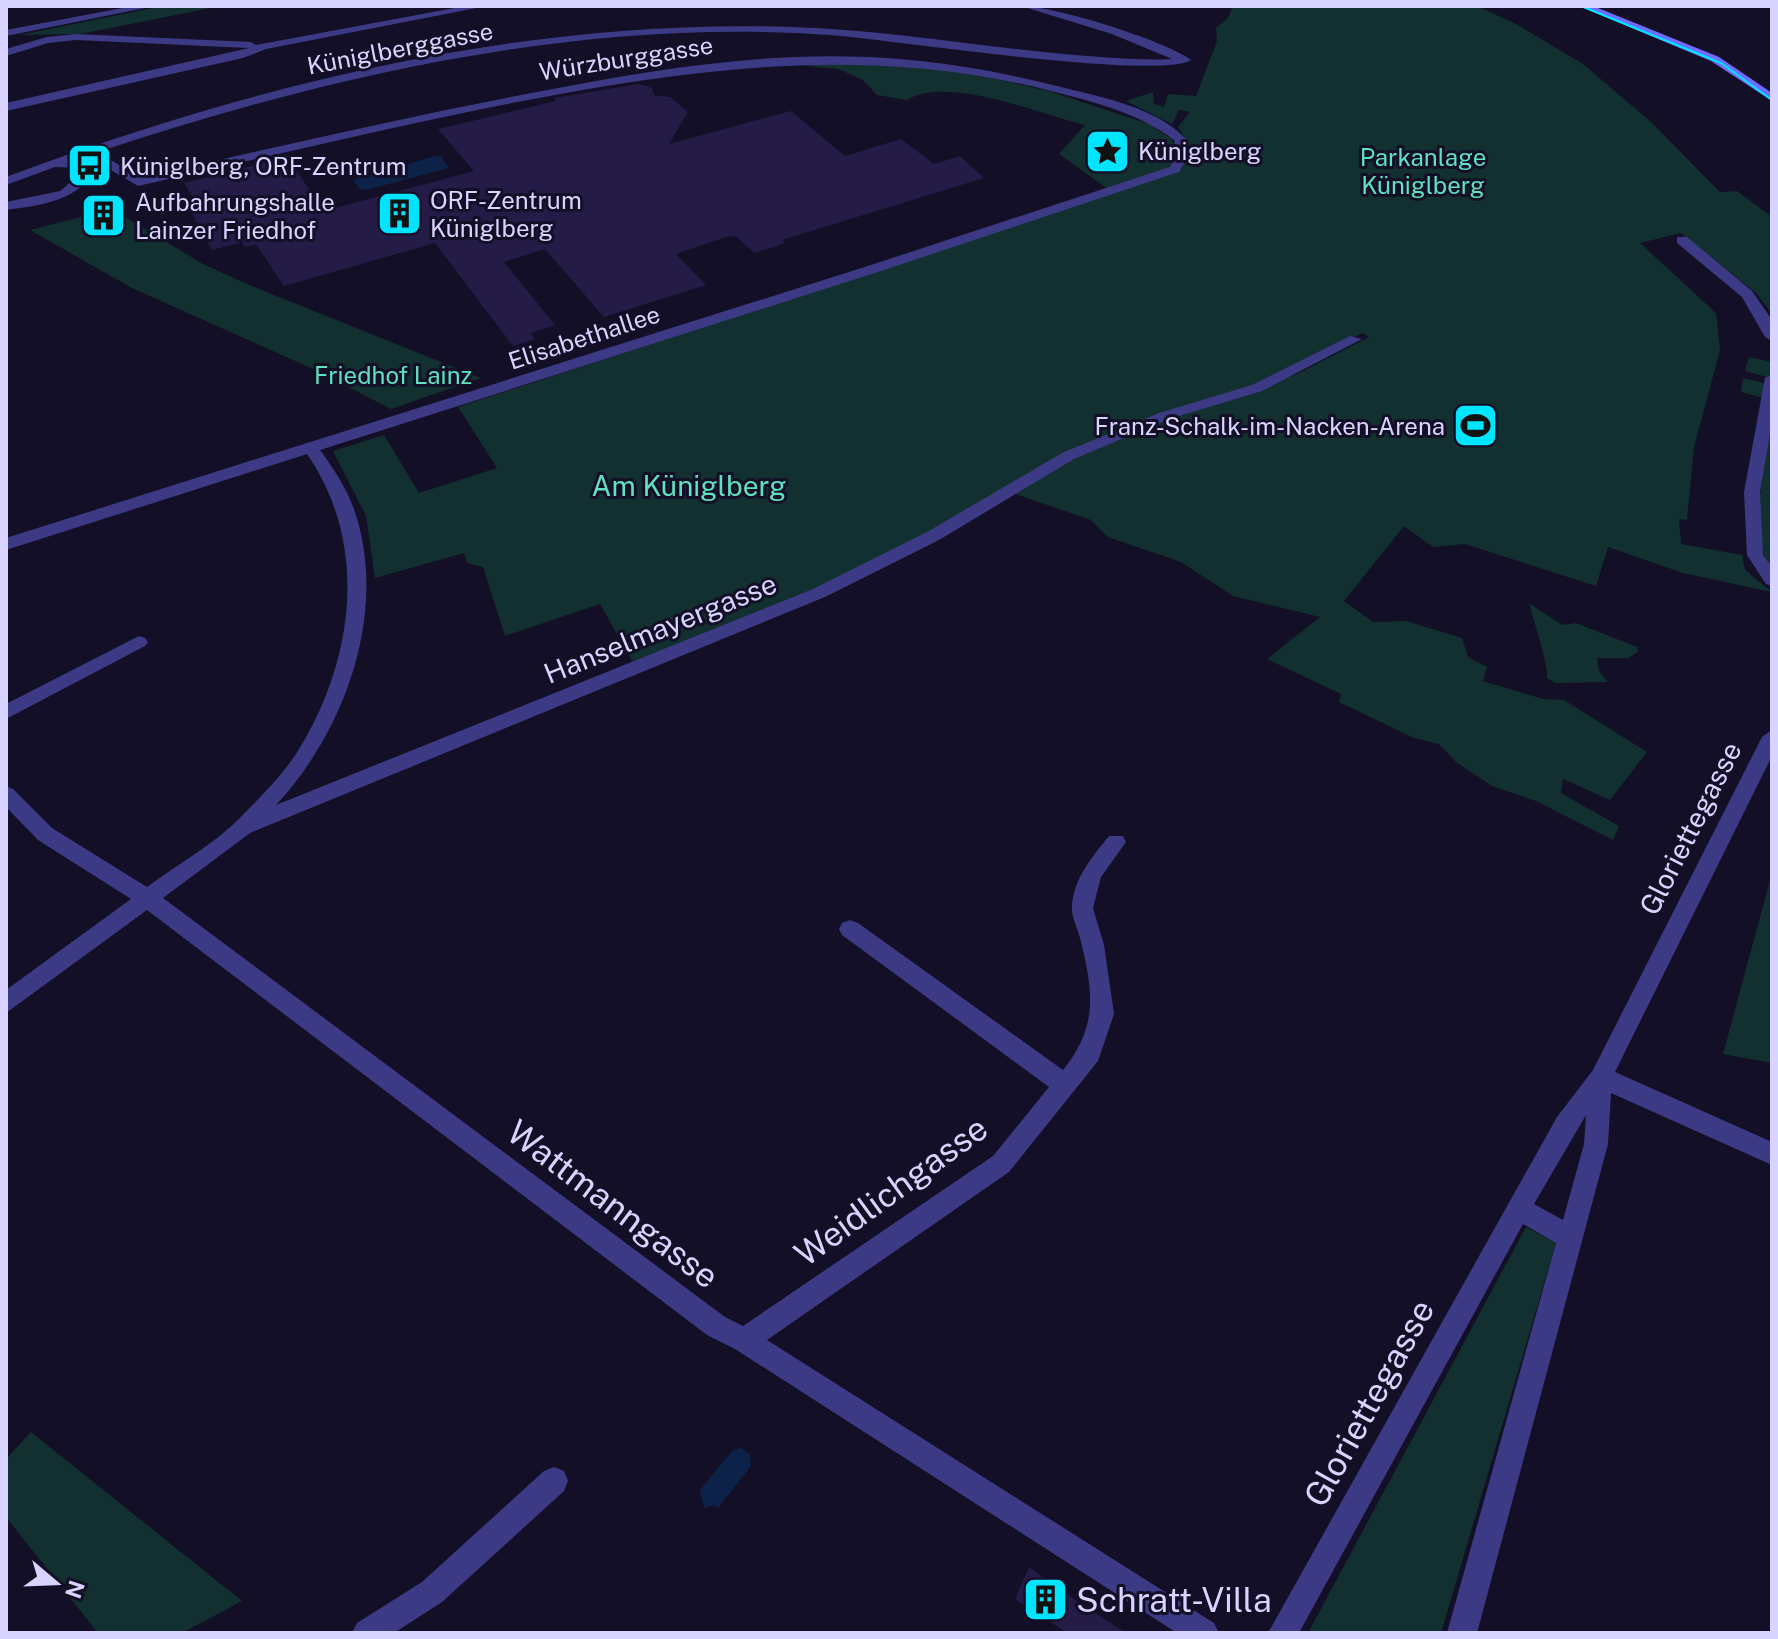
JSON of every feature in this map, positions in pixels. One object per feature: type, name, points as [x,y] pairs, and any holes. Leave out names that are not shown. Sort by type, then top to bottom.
[{"type":"main road","points":[[1592,7],[1715,59],[1772,98]]},
{"type":"street","points":[[6,35],[150,6]]},
{"type":"street","points":[[6,35],[47,40],[121,38],[263,46],[482,6]]},
{"type":"street","points":[[967,49],[1127,61],[1185,60],[1116,32],[1026,6]]},
{"type":"street","name":"Küniglberggasse","points":[[88,151],[317,86],[477,54],[583,39],[695,30],[786,30],[885,37],[967,49]]},
{"type":"street","points":[[6,53],[47,40]]},
{"type":"street","points":[[6,107],[243,55],[263,46]]},
{"type":"street","points":[[967,49],[1053,81],[1050,87]]},
{"type":"street","name":"Würzburggasse","points":[[88,151],[138,182],[647,73],[757,61],[839,58],[972,69],[1050,87],[1157,121],[1180,139],[1183,154],[1175,169]]},
{"type":"street","points":[[6,181],[88,151]]},
{"type":"street","points":[[6,206],[62,197],[86,178],[89,166],[73,162],[54,163]]},
{"type":"street","name":"Elisabethallee","points":[[6,544],[876,268],[1175,169]]},
{"type":"street","points":[[1682,240],[1749,295],[1765,316],[1772,337]]},
{"type":"street","name":"Hanselmayergasse","points":[[6,1003],[243,827],[819,593],[933,536],[1068,456],[1164,416],[1257,388],[1355,339]]},
{"type":"street","points":[[1772,378],[1752,492],[1755,555],[1772,580]]},
{"type":"street","points":[[243,827],[304,758],[341,683],[352,635],[357,584],[351,530],[335,482],[310,446]]},
{"type":"street","points":[[6,712],[139,642]]},
{"type":"street","name":"Gloriettegasse","points":[[1283,1633],[1565,1125],[1601,1077],[1772,737]]},
{"type":"street","name":"Wattmanngasse","points":[[6,794],[45,834],[147,898],[716,1326],[744,1340],[1204,1633]]},
{"type":"street","name":"Weidlichgasse","points":[[744,1340],[1001,1164],[1090,1054],[1103,1014],[1093,945],[1082,908],[1091,874],[1116,842]]},
{"type":"street","points":[[850,929],[1065,1085]]},
{"type":"street","points":[[1601,1077],[1772,1154]]},
{"type":"street","name":"Gloriettegasse","points":[[1462,1633],[1596,1144],[1601,1077]]},
{"type":"street","points":[[1519,1209],[1570,1237]]},
{"type":"street","points":[[367,1633],[432,1592],[554,1481]]},
{"type":"green space","points":[[162,6],[221,6],[80,34],[20,35]]},
{"type":"green space","points":[[1233,6],[1477,6],[1516,24],[1583,64],[1650,121],[1720,192],[1737,191],[1772,217],[1772,314],[1757,294],[1681,233],[1640,243],[1716,313],[1720,350],[1694,447],[1687,520],[1679,519],[1681,544],[1742,555],[1745,570],[1772,592],[1683,573],[1608,547],[1596,586],[1465,544],[1433,547],[1404,526],[1344,601],[1373,622],[1406,621],[1462,638],[1468,657],[1487,667],[1483,681],[1543,699],[1564,700],[1647,752],[1610,800],[1563,779],[1561,793],[1619,826],[1613,840],[1536,801],[1492,786],[1456,762],[1439,744],[1414,738],[1339,702],[1341,694],[1267,659],[1320,617],[1233,596],[1181,562],[1108,537],[1091,520],[1015,494],[1072,459],[1166,419],[1297,374],[1369,337],[1362,333],[1294,371],[1066,454],[931,535],[818,592],[635,666],[600,604],[505,636],[483,567],[467,563],[464,553],[375,578],[366,516],[333,451],[384,435],[419,493],[497,468],[458,407],[1175,173],[1188,156],[1187,142],[1178,127],[1190,112],[1179,110],[1172,124],[1126,101],[1153,92],[1154,104],[1164,107],[1168,94],[1196,96],[1217,41],[1216,28],[1228,18]]},
{"type":"green space","points":[[852,62],[964,72],[1049,91],[1149,124],[1172,139],[1178,155],[1171,168],[1108,189],[1059,154],[1085,125],[969,94],[924,93],[907,100],[877,95],[863,80],[838,69],[805,66]]},
{"type":"green space","name":"Friedhof Lainz","points":[[112,209],[203,264],[481,378],[391,409],[313,369],[132,288],[30,230]]},
{"type":"green space","points":[[1749,357],[1772,362],[1770,378],[1745,371]]},
{"type":"green space","points":[[1743,378],[1768,384],[1770,380],[1768,399],[1741,392]]},
{"type":"green space","points":[[1772,422],[1772,572],[1760,539],[1759,520],[1762,478]]},
{"type":"green space","points":[[1530,604],[1562,625],[1576,623],[1637,647],[1638,652],[1628,658],[1597,658],[1599,671],[1608,682],[1555,683],[1547,678]]},
{"type":"green space","points":[[1772,873],[1772,1063],[1723,1054]]},
{"type":"green space","points":[[1526,1227],[1556,1243],[1441,1633],[1308,1633]]},
{"type":"green space","points":[[31,1432],[242,1601],[182,1633],[98,1633],[6,1517],[6,1459]]},
{"type":"water","points":[[441,156],[449,168],[366,190],[360,189],[353,180]]},
{"type":"water","points":[[741,1448],[750,1455],[751,1466],[718,1508],[715,1505],[704,1508],[700,1490],[733,1450]]},
{"type":"building","name":"ORF-Zentrum Küniglberg","points":[[639,84],[652,88],[654,95],[670,97],[688,112],[669,144],[791,111],[845,156],[901,139],[934,164],[960,156],[984,178],[782,240],[786,243],[754,253],[737,237],[729,236],[676,254],[706,285],[604,317],[545,249],[504,262],[555,325],[530,333],[535,339],[513,346],[435,243],[284,286],[256,244],[245,247],[242,242],[212,250],[186,203],[195,201],[184,183],[287,157],[324,211],[474,171],[438,129],[556,101],[554,98]]},
{"type":"building","name":"Schratt-Villa","points":[[1029,1567],[1126,1633],[1067,1633],[1015,1599]]},
{"type":"tram line","points":[[1581,6],[1721,63],[1772,100]]},
{"type":"place","name":"Küniglberg","points":[[1107,151]]},
{"type":"place","name":"Küniglberg, ORF-Zentrum","points":[[89,166]]},
{"type":"place","name":"ORF-Zentrum Küniglberg","points":[[399,214]]},
{"type":"place","name":"Aufbahrungshalle Lainzer Friedhof","points":[[104,216]]},
{"type":"place","name":"Franz-Schalk-im-Nacken-Arena","points":[[1476,426]]},
{"type":"place","name":"Schratt-Villa","points":[[1045,1600]]},
{"type":"park label","name":"Parkanlage Küniglberg","points":[[1423,171]]},
{"type":"park label","name":"Am Küniglberg","points":[[689,485]]}]
